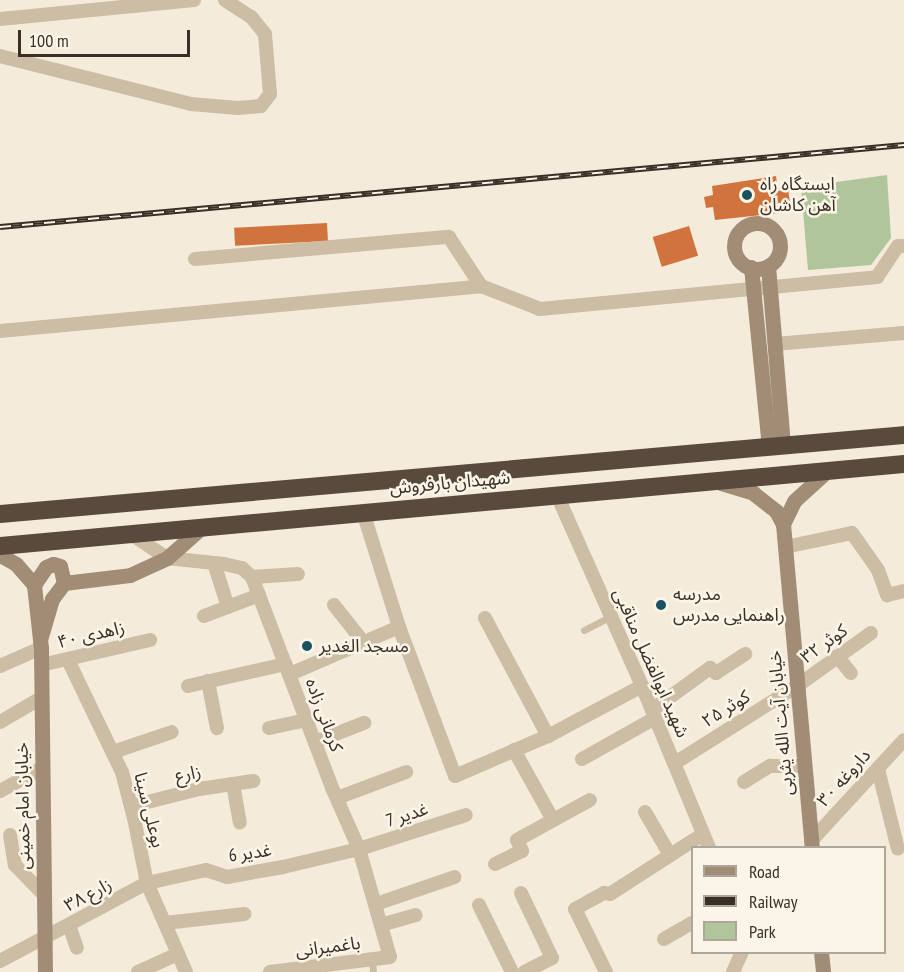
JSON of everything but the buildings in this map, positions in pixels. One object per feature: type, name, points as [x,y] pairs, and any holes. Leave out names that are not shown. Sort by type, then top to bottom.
[{"type":"highway","name":"شهیدان بارفروش","points":[[0,514],[904,435]]},
{"type":"highway","name":"شهیدان بارفروش","points":[[0,546],[904,464]]},
{"type":"highway","points":[[403,480],[396,494],[398,502],[404,508]]},
{"type":"highway","points":[[332,484],[342,498],[336,514]]},
{"type":"main road","points":[[753,224],[767,225],[773,229],[780,241],[778,255],[768,266],[751,267],[740,260],[735,246],[740,231],[753,224]]},
{"type":"main road","points":[[768,266],[775,344],[776,446]]},
{"type":"main road","points":[[751,267],[758,345],[776,446]]},
{"type":"main road","points":[[758,345],[775,344]]},
{"type":"main road","points":[[783,524],[794,501],[827,471]]},
{"type":"main road","points":[[712,481],[753,493],[776,511],[783,524]]},
{"type":"main road","name":"خیابان آیت الله یثربی","points":[[783,524],[812,844]]},
{"type":"main road","points":[[41,644],[52,599],[64,583],[130,575],[167,558],[201,528]]},
{"type":"main road","points":[[0,555],[16,564],[34,585],[41,644]]},
{"type":"main road","points":[[34,585],[46,567],[52,564],[60,566],[64,583]]},
{"type":"main road","name":"خیابان امام خمینی","points":[[41,644],[45,972]]},
{"type":"main road","points":[[821,954],[823,972]]},
{"type":"street","points":[[0,19],[194,0]]},
{"type":"street","points":[[0,56],[191,104],[238,108],[261,106],[270,94],[265,34],[251,17],[225,0]]},
{"type":"street","points":[[195,259],[449,237],[481,286]]},
{"type":"street","points":[[0,331],[481,286],[540,309],[877,277],[898,246],[904,246]]},
{"type":"street","points":[[775,344],[904,333]]},
{"type":"street","name":"شهید ابوالفضل مناقبی","points":[[557,495],[642,686],[708,846]]},
{"type":"street","points":[[363,512],[399,627],[455,776],[548,736],[642,686]]},
{"type":"street","points":[[785,547],[852,532],[878,570],[887,595],[904,591]]},
{"type":"street","points":[[131,534],[167,558],[242,568],[252,577],[298,574]]},
{"type":"street","points":[[214,563],[228,607]]},
{"type":"street","name":"کرمانی زاده","points":[[252,577],[337,798],[359,849],[390,957]]},
{"type":"street","points":[[204,616],[259,595]]},
{"type":"street","points":[[334,605],[364,643]]},
{"type":"street","points":[[485,618],[548,736]]},
{"type":"street","points":[[188,686],[288,669],[364,643],[399,627]]},
{"type":"street","name":"کوثر ۳۲","points":[[797,686],[871,633]]},
{"type":"street","name":"زاهدی ۴۰","points":[[41,665],[150,640]]},
{"type":"street","points":[[0,666],[41,644]]},
{"type":"street","points":[[582,759],[653,714],[710,668],[716,673],[745,654]]},
{"type":"street","points":[[837,656],[851,673]]},
{"type":"street","name":"بوعلی سینا","points":[[68,660],[113,752],[132,806],[147,883],[186,972]]},
{"type":"street","points":[[208,681],[217,728]]},
{"type":"street","name":"کوثر ۲۵","points":[[675,763],[797,686]]},
{"type":"street","points":[[0,722],[42,698]]},
{"type":"street","points":[[269,728],[307,720]]},
{"type":"street","points":[[315,742],[364,723]]},
{"type":"street","points":[[113,752],[172,732]]},
{"type":"street","name":"داروغه ۳۰","points":[[812,844],[878,769],[902,748]]},
{"type":"street","points":[[514,750],[553,820]]},
{"type":"street","points":[[744,782],[770,766],[804,766]]},
{"type":"street","points":[[0,791],[42,768]]},
{"type":"street","points":[[878,769],[898,849]]},
{"type":"street","points":[[337,798],[406,772]]},
{"type":"street","name":"زارع","points":[[132,806],[177,794],[253,781]]},
{"type":"street","points":[[233,784],[240,822]]},
{"type":"street","points":[[495,864],[522,851],[517,840],[590,800]]},
{"type":"street","points":[[645,812],[670,855]]},
{"type":"street","name":"غدیر 7","points":[[359,849],[466,815]]},
{"type":"street","points":[[606,972],[575,909],[604,893],[610,894],[703,834]]},
{"type":"street","points":[[10,836],[15,865],[44,895]]},
{"type":"street","name":"غدیر 6","points":[[147,883],[206,870],[227,877],[359,849]]},
{"type":"street","points":[[376,904],[455,877]]},
{"type":"street","name":"زارع ۳۸","points":[[0,961],[147,883]]},
{"type":"street","points":[[521,892],[552,958],[524,972]]},
{"type":"street","points":[[479,905],[512,972]]},
{"type":"street","points":[[165,923],[244,914]]},
{"type":"street","points":[[381,925],[416,915]]},
{"type":"street","points":[[664,939],[691,924]]},
{"type":"street","points":[[69,925],[77,948]]},
{"type":"street","points":[[138,972],[178,954]]},
{"type":"street","points":[[734,972],[741,954]]},
{"type":"street","name":"باغمیرانی","points":[[270,972],[373,966],[390,957]]},
{"type":"lane","points":[[584,630],[611,616]]},
{"type":"green space","points":[[887,175],[891,238],[871,265],[808,270],[801,187]]},
{"type":"railway","points":[[0,227],[904,145]]},
{"type":"place","name":"ایستگاه راه آهن کاشان","points":[[747,195]]},
{"type":"place","name":"مدرسه راهنمایی مدرس","points":[[661,605]]},
{"type":"place","name":"مسجد الغدیر","points":[[307,646]]}]
